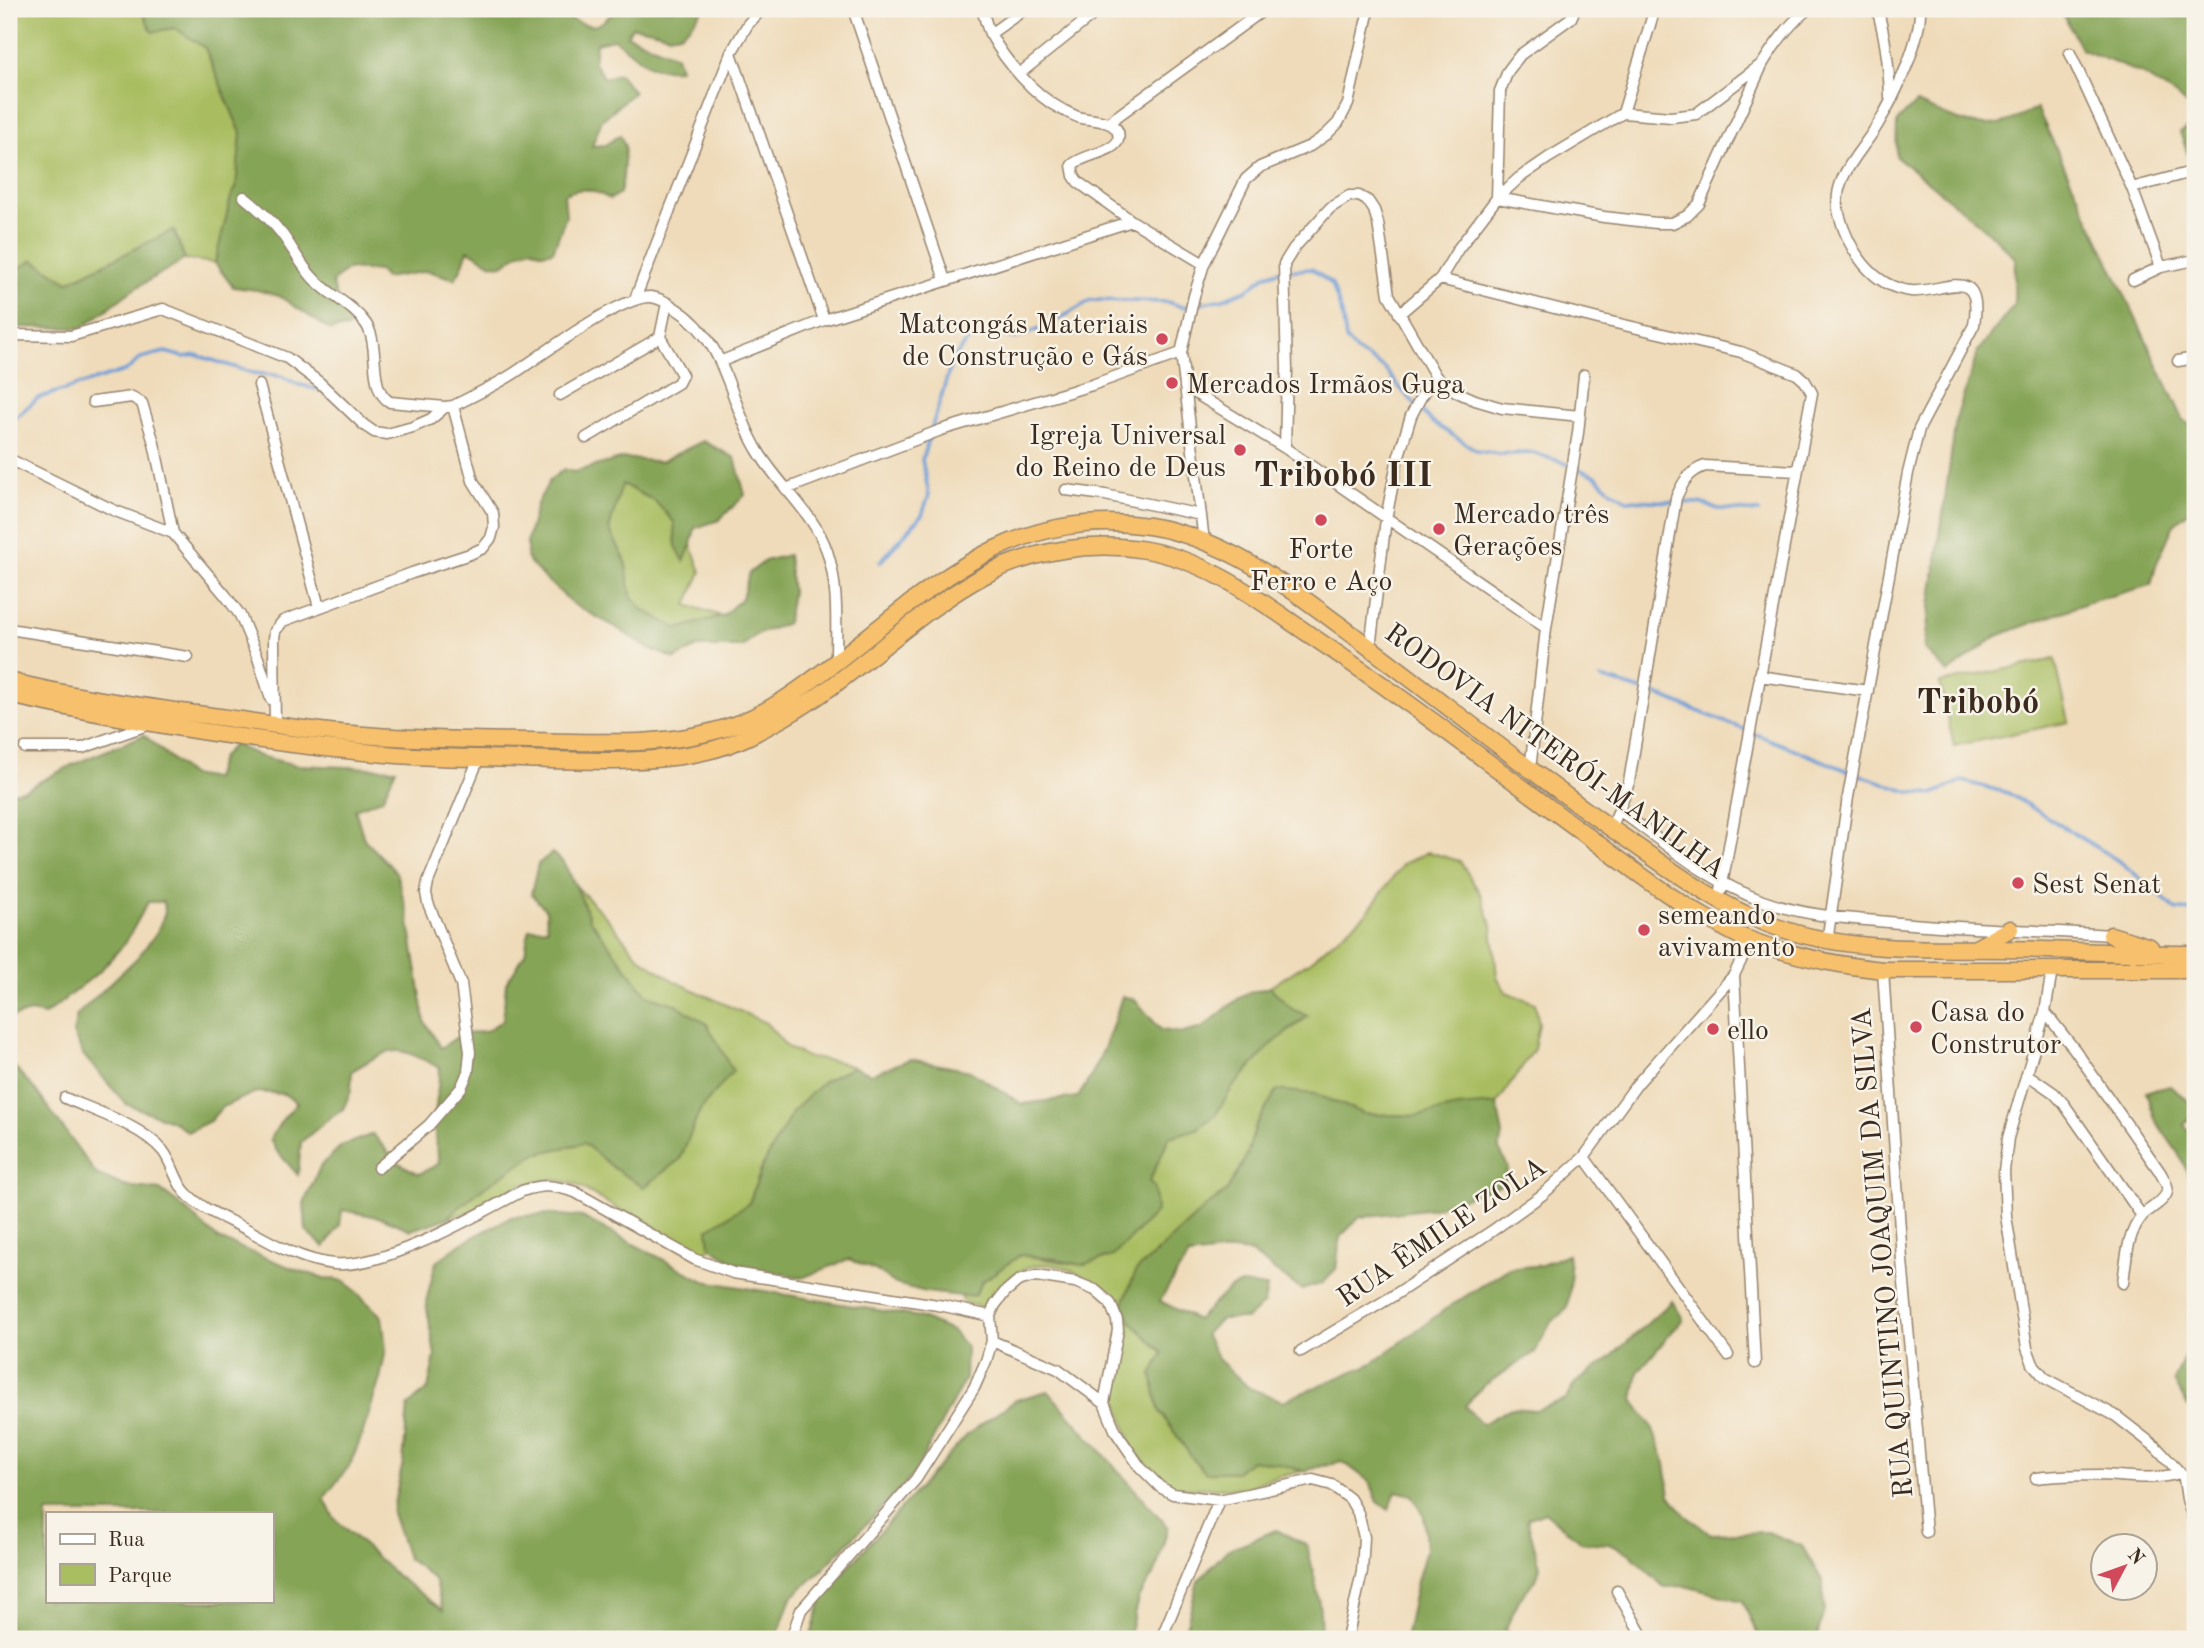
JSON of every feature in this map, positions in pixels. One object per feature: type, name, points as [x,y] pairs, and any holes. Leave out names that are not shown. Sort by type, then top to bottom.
[{"type":"highway","name":"RODOVIA NITERÓI-MANILHA","points":[[9,681],[79,696],[275,717],[343,733],[403,737],[650,742],[728,727],[757,715],[836,662],[927,589],[994,548],[1038,531],[1081,525],[1126,524],[1167,530],[1204,541],[1242,560],[1306,600],[1611,828],[1719,901],[1769,924],[1827,942],[1919,949],[2195,954]]},
{"type":"highway","name":"RODOVIA NITERÓI-MANILHA","points":[[9,695],[83,711],[283,743],[401,755],[626,760],[671,757],[710,751],[749,737],[796,711],[946,600],[987,574],[1025,559],[1061,550],[1105,546],[1148,551],[1193,563],[1229,581],[1345,658],[1673,899],[1737,935],[1787,953],[1831,963],[1883,970],[2195,970]]},
{"type":"highway","points":[[1974,949],[2010,929]]},
{"type":"highway","points":[[2111,934],[2172,954]]},
{"type":"street","points":[[635,299],[731,53],[748,24],[762,9]]},
{"type":"street","points":[[853,9],[945,280]]},
{"type":"street","points":[[982,9],[990,34],[1039,96],[1077,117],[1108,123],[1118,133],[1115,146],[1072,165],[1074,176],[1084,188],[1132,221],[1204,264]]},
{"type":"street","points":[[990,34],[1025,9]]},
{"type":"street","points":[[1019,74],[1100,9]]},
{"type":"street","points":[[1108,123],[1265,9]]},
{"type":"street","points":[[1204,541],[1181,353],[1194,296],[1204,264],[1246,179],[1267,163],[1310,146],[1338,123],[1348,104],[1369,9]]},
{"type":"street","points":[[1497,198],[1500,91],[1508,71],[1520,55],[1571,18],[1575,9]]},
{"type":"street","points":[[1623,113],[1652,18],[1651,9]]},
{"type":"street","points":[[1497,198],[1604,217],[1656,223],[1672,223],[1687,216],[1699,204],[1710,184],[1763,63],[1794,20],[1808,9]]},
{"type":"street","points":[[1877,9],[1885,35],[1890,101]]},
{"type":"street","points":[[1827,942],[1848,797],[1908,473],[1919,429],[1974,325],[1976,310],[1970,291],[1962,285],[1951,284],[1913,291],[1887,284],[1870,272],[1850,245],[1838,212],[1838,192],[1844,172],[1878,124],[1905,69],[1915,39],[1920,9]]},
{"type":"street","points":[[731,53],[824,320]]},
{"type":"street","points":[[2070,53],[2132,188],[2161,267]]},
{"type":"street","points":[[1399,314],[1440,279],[1458,249],[1497,198],[1519,178],[1548,158],[1623,113],[1671,117],[1696,114],[1763,63]]},
{"type":"street","points":[[2132,188],[2195,171]]},
{"type":"street","points":[[1285,448],[1287,369],[1284,264],[1294,248],[1330,208],[1349,196],[1359,196],[1368,201],[1374,210],[1389,295],[1436,377],[1457,392],[1502,408],[1580,416]]},
{"type":"street","points":[[244,197],[269,218],[312,277],[365,322],[373,337],[378,390],[382,396],[390,402],[449,406]]},
{"type":"street","points":[[722,361],[824,320],[1132,221]]},
{"type":"street","points":[[2133,280],[2161,267],[2195,260]]},
{"type":"street","points":[[1440,279],[1741,352],[1797,374],[1812,393],[1719,901]]},
{"type":"street","points":[[9,335],[71,336],[163,309],[287,358],[334,395],[364,425],[374,432],[387,433],[413,428],[431,419],[449,406],[513,374],[560,342],[635,299],[653,297],[689,316],[703,331],[722,361],[745,428],[759,453],[814,527],[827,549],[836,603],[836,662]]},
{"type":"street","points":[[586,438],[661,394],[681,379],[680,369],[660,337],[667,303]]},
{"type":"street","points":[[560,396],[660,337]]},
{"type":"street","points":[[786,489],[942,430],[1092,384],[1181,353]]},
{"type":"street","points":[[2178,362],[2195,358]]},
{"type":"street","points":[[1530,770],[1546,628],[1570,486],[1584,375]]},
{"type":"street","points":[[1370,648],[1386,519],[1397,462],[1410,416],[1436,377]]},
{"type":"street","points":[[259,385],[319,607]]},
{"type":"street","points":[[1185,387],[1285,448],[1546,628]]},
{"type":"street","points":[[93,402],[132,397],[142,403],[155,443],[173,533],[240,615],[258,658],[275,717]]},
{"type":"street","points":[[275,717],[275,631],[283,621],[470,554],[483,548],[491,538],[494,513],[473,481],[449,406]]},
{"type":"street","points":[[9,459],[113,510],[173,533]]},
{"type":"street","points":[[1611,828],[1629,782],[1675,503],[1685,479],[1694,470],[1705,466],[1796,471]]},
{"type":"street","points":[[1066,490],[1105,495],[1201,515]]},
{"type":"street","points":[[9,629],[188,657]]},
{"type":"street","points":[[1759,676],[1868,691]]},
{"type":"street","points":[[26,748],[82,748],[154,723]]},
{"type":"street","points":[[379,1168],[429,1125],[455,1096],[468,1072],[470,1052],[461,984],[426,893],[428,882],[479,758]]},
{"type":"street","points":[[1619,810],[1723,883],[1763,901],[1830,917],[1932,927],[2111,934]]},
{"type":"street","name":"RUA ÊMILE ZOLA","points":[[1301,1351],[1393,1296],[1492,1231],[1542,1195],[1584,1157],[1637,1084],[1734,975],[1751,940]]},
{"type":"street","name":"RUA QUINTINO JOAQUIM DA SILVA","points":[[1883,970],[1902,1260],[1926,1532]]},
{"type":"street","points":[[2052,971],[2045,1012],[2008,1139],[2004,1171],[2006,1216],[2014,1278],[2027,1348],[2033,1364],[2045,1378],[2116,1416],[2156,1447],[2195,1489]]},
{"type":"street","points":[[1734,975],[1755,1363]]},
{"type":"street","points":[[2045,1012],[2075,1050],[2167,1185],[2168,1191],[2164,1198],[2142,1216],[2134,1230],[2129,1243],[2123,1283]]},
{"type":"street","points":[[2028,1075],[2054,1093],[2064,1104],[2142,1216]]},
{"type":"street","points":[[65,1098],[124,1124],[152,1141],[163,1152],[186,1193],[201,1205],[281,1248],[308,1259],[336,1265],[367,1262],[405,1250],[522,1191],[538,1185],[557,1186],[575,1192],[694,1259],[733,1273],[944,1306],[990,1316]]},
{"type":"street","points":[[1584,1157],[1728,1355]]},
{"type":"street","points":[[791,1639],[800,1610],[916,1479],[974,1388],[992,1341],[990,1316],[1005,1292],[1018,1281],[1037,1276],[1075,1282],[1095,1290],[1110,1303],[1118,1330],[1104,1403]]},
{"type":"street","points":[[992,1341],[1058,1369],[1104,1403],[1116,1432],[1140,1466],[1160,1487],[1173,1494],[1219,1500],[1313,1480],[1332,1485],[1350,1499],[1358,1513],[1364,1537],[1362,1573],[1347,1639]]},
{"type":"street","points":[[2036,1478],[2068,1474],[2150,1478],[2182,1476]]},
{"type":"street","points":[[2182,1476],[2195,1526]]},
{"type":"street","points":[[1161,1639],[1219,1500]]},
{"type":"street","points":[[1617,1591],[1644,1639]]},
{"type":"green space","points":[[9,9],[141,9],[152,31],[175,28],[205,48],[241,133],[236,188],[231,197],[215,263],[185,259],[174,230],[68,282],[34,261],[9,274]]},
{"type":"green space","points":[[141,9],[568,9],[569,19],[591,26],[600,24],[617,9],[703,9],[685,31],[678,35],[632,27],[627,35],[676,56],[680,69],[650,66],[613,39],[596,43],[594,63],[604,78],[619,74],[634,92],[602,120],[592,146],[605,145],[620,135],[625,146],[620,193],[610,199],[587,190],[564,194],[566,216],[553,251],[542,253],[531,248],[503,265],[492,264],[468,250],[455,279],[428,271],[385,278],[379,271],[348,269],[332,282],[341,309],[350,320],[348,328],[330,330],[279,296],[233,287],[215,263],[231,197],[236,188],[241,133],[205,48],[175,28],[152,32]]},
{"type":"green space","points":[[2054,9],[2195,9],[2195,111],[2142,74],[2081,49],[2064,16]]},
{"type":"green space","points":[[1916,103],[1963,121],[1989,125],[2004,123],[2037,108],[2183,419],[2195,429],[2195,517],[2191,510],[2174,524],[2156,565],[2151,585],[2089,602],[1997,636],[1948,673],[1924,649],[1956,419],[1978,351],[2014,305],[2015,258],[1972,218],[1896,156],[1897,122]]},
{"type":"green space","points":[[2195,124],[2195,159],[2190,160],[2180,132]]},
{"type":"green space","points":[[173,230],[185,259],[131,291],[82,328],[9,327],[9,274],[33,260],[68,282]]},
{"type":"green space","points":[[703,441],[735,458],[745,495],[719,520],[695,528],[684,561],[676,546],[674,522],[655,501],[622,484],[609,529],[625,560],[631,595],[642,609],[678,629],[724,615],[742,598],[749,573],[765,561],[788,555],[792,592],[787,623],[756,635],[742,647],[697,647],[675,659],[646,647],[576,606],[527,559],[527,540],[537,504],[550,480],[564,469],[574,472],[624,458],[660,462]]},
{"type":"green space","points":[[622,484],[655,501],[674,522],[676,546],[684,560],[691,545],[701,572],[687,605],[721,616],[678,629],[642,609],[631,595],[625,560],[609,529]]},
{"type":"green space","points":[[2055,659],[2069,722],[1954,746],[1940,683]]},
{"type":"green space","points":[[144,735],[190,775],[214,779],[221,758],[234,744],[259,756],[296,765],[396,769],[382,799],[355,809],[364,839],[396,872],[408,916],[425,1022],[441,1048],[460,1035],[486,1031],[503,1020],[506,983],[525,954],[529,929],[547,928],[546,910],[531,894],[538,864],[552,853],[563,862],[590,920],[647,995],[677,1005],[707,1024],[733,1071],[700,1110],[680,1159],[644,1187],[615,1169],[584,1143],[535,1154],[484,1187],[445,1219],[411,1230],[383,1218],[342,1210],[340,1225],[324,1247],[306,1231],[304,1203],[320,1167],[341,1146],[373,1134],[395,1161],[419,1174],[439,1164],[434,1126],[440,1068],[413,1055],[395,1051],[378,1056],[352,1071],[351,1091],[343,1109],[301,1142],[298,1175],[270,1139],[297,1103],[284,1094],[256,1092],[222,1107],[210,1121],[187,1132],[176,1123],[126,1104],[84,1056],[73,1033],[77,1015],[138,957],[157,932],[165,913],[163,902],[148,902],[126,942],[100,971],[45,1015],[30,1012],[9,1018],[9,793],[26,789],[72,765]]},
{"type":"green space","points":[[1428,852],[1460,861],[1481,895],[1492,926],[1497,977],[1506,992],[1535,1003],[1539,1024],[1534,1049],[1497,1104],[1458,1107],[1416,1116],[1365,1114],[1315,1094],[1256,1125],[1247,1155],[1227,1191],[1136,1271],[1130,1321],[1163,1353],[1152,1375],[1159,1410],[1205,1472],[1236,1472],[1251,1460],[1276,1463],[1303,1471],[1245,1488],[1166,1488],[1132,1447],[1117,1400],[1124,1332],[1114,1295],[1076,1272],[1062,1267],[1036,1265],[1022,1270],[993,1292],[986,1309],[963,1302],[961,1296],[975,1295],[982,1282],[1020,1255],[1081,1265],[1134,1234],[1156,1212],[1149,1183],[1169,1137],[1197,1129],[1216,1114],[1232,1088],[1271,1045],[1308,1016],[1293,1010],[1270,987],[1310,961],[1366,914],[1403,864]]},
{"type":"green space","points":[[576,886],[639,957],[674,981],[766,1023],[788,1048],[809,1058],[835,1061],[853,1067],[824,1081],[763,1165],[749,1203],[709,1229],[710,1247],[701,1258],[577,1185],[552,1179],[518,1186],[475,1210],[445,1219],[484,1187],[535,1154],[585,1143],[615,1169],[644,1187],[680,1159],[700,1110],[732,1071],[677,1005],[647,995],[590,920]]},
{"type":"green space","points":[[1270,987],[1293,1010],[1308,1015],[1271,1045],[1232,1088],[1216,1114],[1197,1129],[1169,1137],[1149,1182],[1154,1187],[1156,1212],[1113,1256],[1081,1265],[1020,1255],[982,1282],[975,1295],[961,1296],[926,1292],[896,1284],[877,1271],[849,1259],[802,1278],[737,1264],[710,1247],[708,1229],[749,1203],[763,1165],[793,1111],[824,1081],[853,1067],[872,1074],[910,1059],[970,1071],[1022,1104],[1078,1097],[1104,1048],[1122,996],[1134,999],[1161,1030],[1183,1033],[1202,1028],[1243,995]]},
{"type":"green space","points":[[9,1061],[37,1092],[96,1174],[124,1186],[160,1190],[218,1239],[297,1270],[345,1281],[382,1317],[386,1349],[380,1379],[350,1465],[324,1498],[334,1518],[397,1576],[443,1610],[434,1579],[407,1558],[392,1513],[403,1462],[408,1406],[428,1389],[435,1356],[426,1302],[436,1262],[462,1243],[511,1217],[550,1214],[582,1217],[704,1281],[919,1317],[952,1331],[966,1347],[965,1379],[914,1474],[823,1569],[791,1598],[776,1639],[9,1639]]},
{"type":"green space","points":[[2170,1086],[2195,1106],[2195,1112],[2184,1125],[2188,1130],[2195,1128],[2195,1206],[2191,1183],[2182,1159],[2156,1121],[2146,1092]]},
{"type":"green space","points":[[1277,1090],[1315,1094],[1365,1114],[1416,1116],[1458,1107],[1497,1104],[1503,1135],[1499,1149],[1508,1167],[1504,1184],[1434,1208],[1360,1217],[1340,1237],[1336,1269],[1323,1283],[1302,1290],[1251,1253],[1236,1250],[1189,1256],[1160,1301],[1197,1320],[1229,1289],[1241,1284],[1267,1287],[1264,1304],[1246,1319],[1221,1319],[1205,1334],[1218,1359],[1249,1388],[1283,1401],[1373,1363],[1444,1310],[1508,1269],[1542,1265],[1568,1254],[1571,1279],[1567,1309],[1551,1322],[1535,1352],[1482,1387],[1465,1406],[1482,1424],[1511,1408],[1536,1410],[1566,1399],[1575,1383],[1611,1357],[1672,1301],[1683,1319],[1638,1372],[1633,1400],[1651,1425],[1664,1458],[1670,1495],[1686,1516],[1712,1534],[1767,1532],[1802,1546],[1823,1582],[1824,1611],[1818,1633],[1820,1639],[1758,1639],[1742,1601],[1685,1586],[1664,1587],[1629,1553],[1609,1544],[1581,1542],[1545,1512],[1527,1519],[1540,1567],[1537,1577],[1519,1600],[1505,1630],[1515,1639],[1405,1639],[1426,1550],[1424,1516],[1412,1495],[1396,1491],[1389,1510],[1378,1502],[1370,1482],[1342,1461],[1303,1471],[1276,1463],[1251,1460],[1236,1472],[1205,1472],[1159,1410],[1152,1375],[1163,1353],[1130,1321],[1123,1303],[1136,1271],[1227,1191],[1247,1155],[1256,1125]]},
{"type":"green space","points":[[2195,1345],[2195,1408],[2188,1407],[2174,1381],[2183,1359]]},
{"type":"green space","points":[[1048,1391],[1168,1527],[1156,1570],[1138,1599],[1128,1639],[810,1639],[823,1595],[968,1434],[1016,1400]]},
{"type":"green space","points":[[1276,1530],[1307,1545],[1319,1603],[1320,1639],[1183,1639],[1198,1581],[1227,1550]]},
{"type":"waterway","points":[[880,562],[922,515],[929,495],[922,460],[952,361],[967,341],[994,335],[1016,338],[1046,327],[1091,300],[1167,302],[1183,307],[1223,299],[1247,290],[1266,275],[1279,271],[1312,269],[1332,284],[1342,314],[1346,339],[1355,350],[1384,368],[1432,422],[1478,451],[1500,454],[1533,453],[1559,461],[1596,476],[1610,490],[1627,500],[1699,503],[1719,509],[1759,512]]},
{"type":"waterway","points":[[9,423],[38,398],[127,370],[141,358],[165,352],[184,357],[196,355],[253,373],[281,376],[297,384],[324,391]]},
{"type":"waterway","points":[[1601,678],[1660,696],[1846,770],[1909,792],[1933,794],[1962,781],[2008,793],[2122,863],[2177,910],[2195,911]]},
{"type":"place","name":"Matcongás Materiais de Construção e Gás","points":[[1162,339]]},
{"type":"place","name":"Mercados Irmãos Guga","points":[[1172,383]]},
{"type":"place","name":"Igreja Universal do Reino de Deus","points":[[1240,450]]},
{"type":"place","name":"Forte Ferro e Aço","points":[[1321,520]]},
{"type":"place","name":"Mercado três Gerações","points":[[1439,529]]},
{"type":"place","name":"Sest Senat","points":[[2018,883]]},
{"type":"place","name":"semeando avivamento","points":[[1644,930]]},
{"type":"place","name":"Casa do Construtor","points":[[1916,1027]]},
{"type":"place","name":"ello","points":[[1713,1029]]},
{"type":"district","name":"Tribobó III","points":[[1343,474]]},
{"type":"district","name":"Tribobó","points":[[1978,701]]}]
